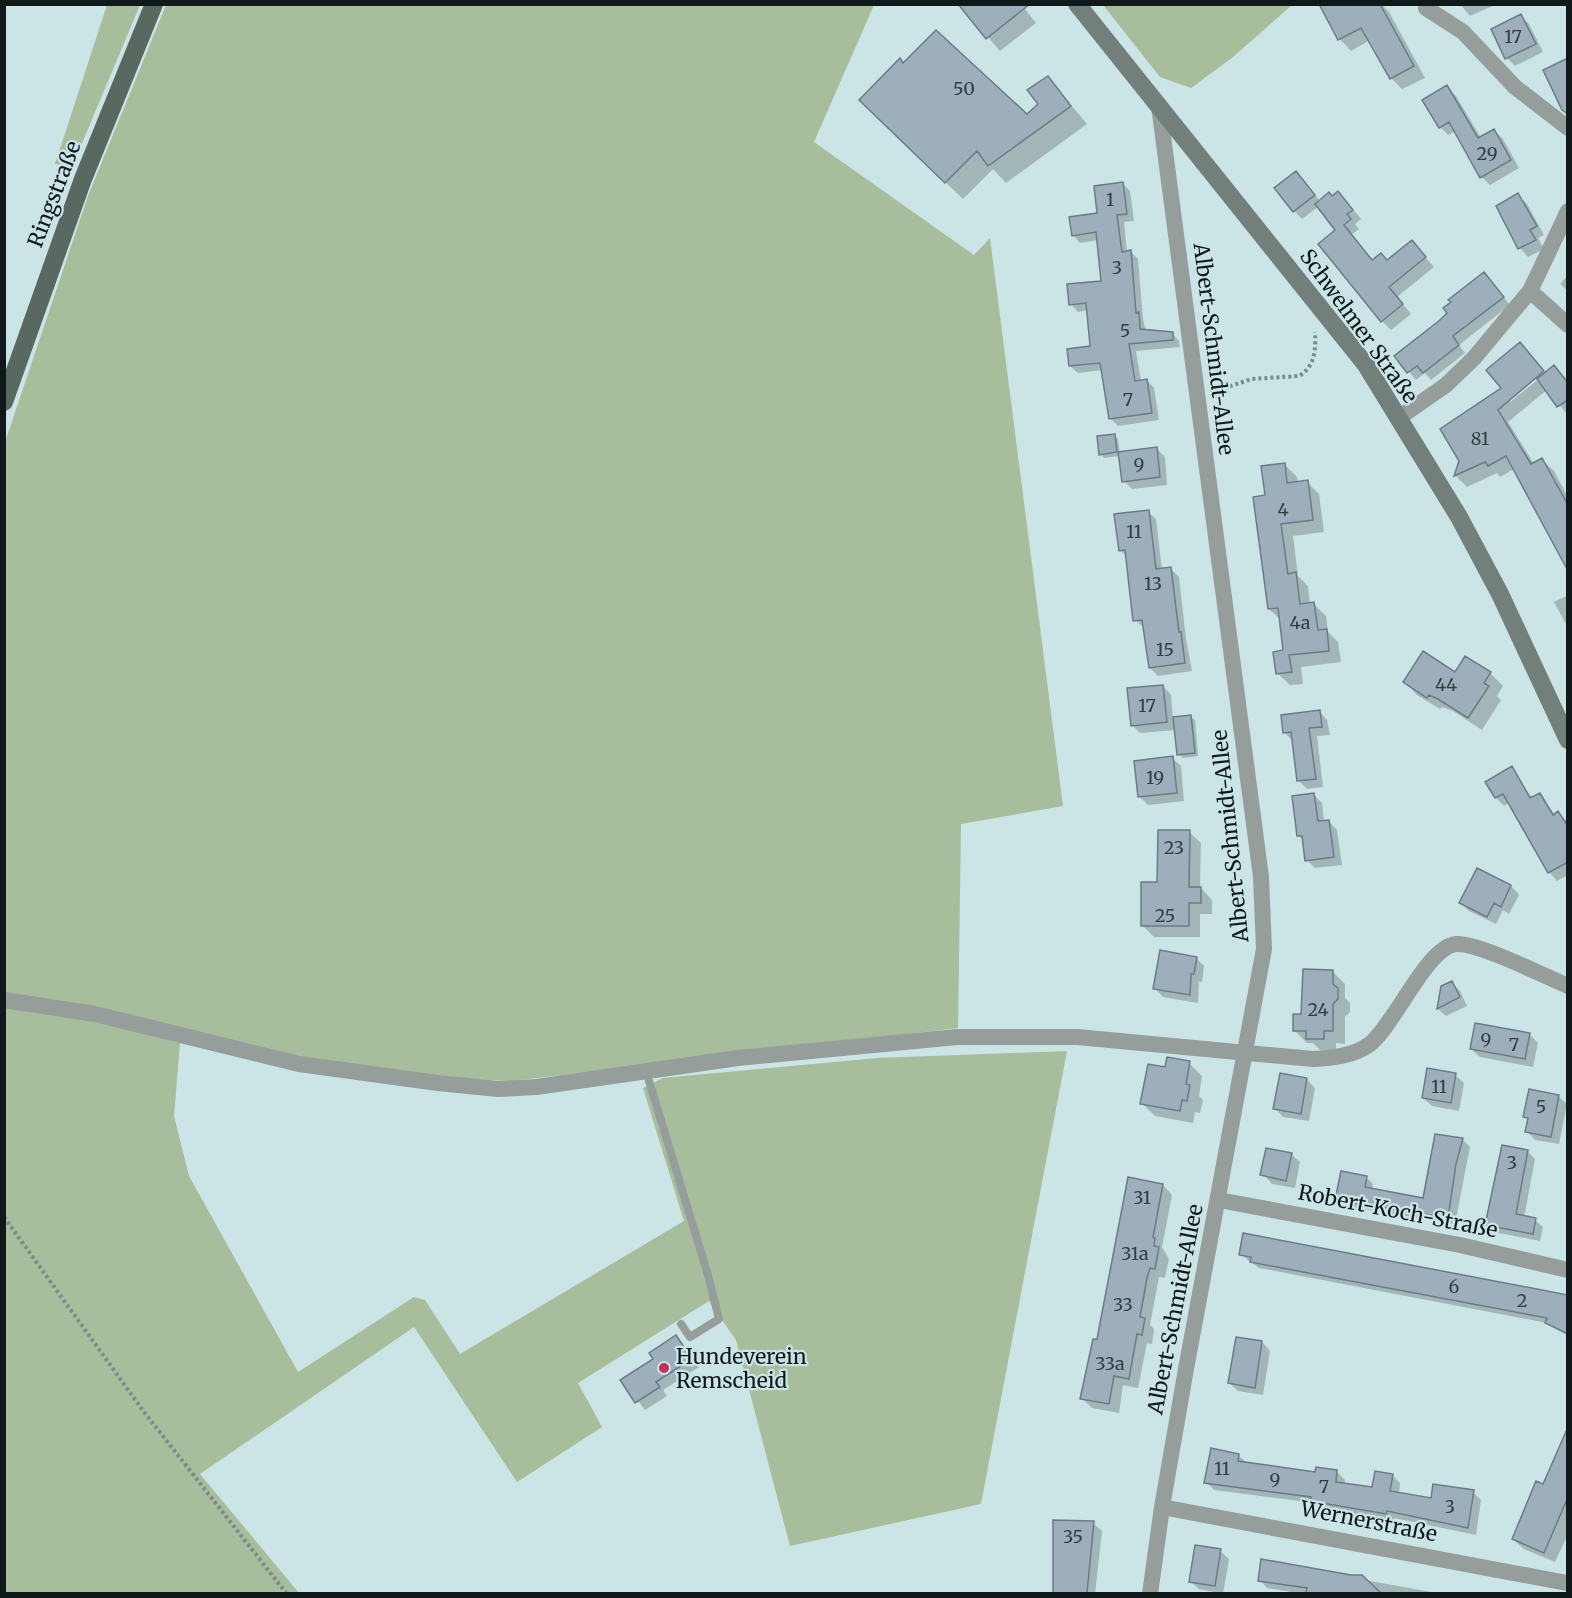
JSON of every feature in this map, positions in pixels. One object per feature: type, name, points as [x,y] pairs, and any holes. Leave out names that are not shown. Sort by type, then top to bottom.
[{"type":"main road","name":"Ringstraße","points":[[4,402],[83,179],[154,4]]},
{"type":"street","name":"Schwelmer Straße","points":[[1077,4],[1325,312],[1400,417],[1500,594],[1568,740]]},
{"type":"street","points":[[1426,8],[1463,32],[1515,87],[1568,128]]},
{"type":"street","name":"Albert-Schmidt-Allee","points":[[1150,1593],[1162,1506],[1264,949],[1264,918],[1159,106]]},
{"type":"street","points":[[1400,417],[1446,386],[1474,358],[1530,291],[1568,211]]},
{"type":"street","points":[[1530,291],[1568,325]]},
{"type":"street","points":[[4,1000],[95,1014],[299,1064],[498,1089],[536,1087],[738,1058],[957,1037],[1077,1037],[1313,1059],[1336,1058],[1369,1045],[1383,1031],[1427,965],[1448,946],[1457,944],[1474,947],[1568,986]]},
{"type":"street","name":"Robert-Koch-Straße","points":[[1219,1200],[1460,1245],[1568,1270]]},
{"type":"street","name":"Wernerstraße","points":[[1162,1506],[1567,1582]]},
{"type":"street","points":[[1564,1593],[1567,1582]]},
{"type":"lane","points":[[646,1071],[708,1275],[719,1319],[690,1337],[681,1324]]},
{"type":"path","points":[[1199,407],[1240,381],[1299,376],[1306,372],[1314,356],[1314,326],[1325,312]]},
{"type":"path","points":[[4,1217],[144,1412],[287,1593]]},
{"type":"green space","points":[[107,5],[140,5],[72,167],[55,164]]},
{"type":"green space","points":[[166,5],[874,5],[814,142],[974,255],[990,238],[1063,806],[961,824],[958,1028],[511,1081],[434,1077],[291,1057],[5,994],[5,442],[88,196]]},
{"type":"green space","points":[[1103,5],[1292,5],[1233,57],[1191,88],[1160,77]]},
{"type":"green space","points":[[5,1006],[68,1014],[180,1043],[174,1116],[189,1176],[298,1372],[414,1297],[425,1300],[460,1354],[684,1221],[643,1088],[663,1078],[877,1058],[1067,1051],[981,1504],[790,1546],[736,1340],[709,1301],[578,1383],[602,1427],[517,1482],[414,1327],[200,1474],[299,1593],[5,1594]]},
{"type":"building","points":[[958,4],[1030,4],[986,39]]},
{"type":"building","points":[[1319,4],[1380,4],[1414,66],[1390,79],[1361,28],[1338,40]]},
{"type":"building","points":[[1521,14],[1536,44],[1505,59],[1491,29]]},
{"type":"building","points":[[936,30],[1027,114],[1038,104],[1027,90],[1048,76],[1071,106],[988,166],[977,151],[945,183],[859,100],[900,58],[903,63]]},
{"type":"building","points":[[1568,58],[1568,114],[1562,110],[1543,70]]},
{"type":"building","points":[[1447,85],[1478,138],[1494,129],[1511,160],[1480,178],[1449,122],[1439,128],[1422,100]]},
{"type":"building","points":[[1296,171],[1315,195],[1293,212],[1274,188]]},
{"type":"building","points":[[1123,182],[1127,214],[1117,215],[1122,252],[1131,250],[1136,313],[1139,312],[1140,329],[1173,332],[1173,340],[1129,344],[1135,381],[1147,379],[1152,413],[1109,419],[1100,363],[1069,366],[1067,349],[1090,346],[1086,303],[1069,305],[1067,284],[1101,281],[1096,232],[1072,236],[1069,217],[1097,213],[1094,186]]},
{"type":"building","points":[[1338,191],[1353,210],[1347,214],[1351,219],[1344,225],[1372,260],[1381,253],[1387,260],[1412,240],[1426,257],[1389,287],[1403,304],[1381,322],[1318,244],[1335,230],[1315,204],[1329,192],[1332,196]]},
{"type":"building","points":[[1518,193],[1537,226],[1530,230],[1536,240],[1518,249],[1496,206]]},
{"type":"building","points":[[1484,272],[1504,297],[1453,336],[1459,345],[1423,373],[1417,366],[1407,373],[1394,356],[1440,320],[1447,313],[1443,308],[1451,302],[1448,300]]},
{"type":"building","points":[[1520,342],[1544,371],[1498,410],[1531,464],[1542,458],[1568,505],[1568,571],[1506,456],[1488,466],[1485,462],[1454,476],[1459,461],[1440,429],[1501,388],[1486,370]]},
{"type":"building","points":[[1554,365],[1568,383],[1568,400],[1557,407],[1537,379]]},
{"type":"building","points":[[1115,434],[1117,452],[1099,455],[1097,436]]},
{"type":"building","points":[[1157,447],[1160,477],[1122,482],[1118,452]]},
{"type":"building","points":[[1285,463],[1287,483],[1308,480],[1313,520],[1281,524],[1288,574],[1296,572],[1300,604],[1314,602],[1318,630],[1327,629],[1329,651],[1289,655],[1292,672],[1276,674],[1273,652],[1283,650],[1278,608],[1268,609],[1253,497],[1265,495],[1261,466]]},
{"type":"building","points":[[1149,510],[1156,569],[1171,567],[1185,663],[1149,668],[1142,620],[1133,621],[1125,550],[1119,551],[1114,514]]},
{"type":"building","points":[[1423,651],[1455,672],[1465,656],[1491,672],[1484,683],[1489,686],[1468,718],[1438,699],[1429,695],[1427,698],[1403,682]]},
{"type":"building","points":[[1163,685],[1167,722],[1131,726],[1127,688]]},
{"type":"building","points":[[1320,710],[1322,727],[1309,728],[1316,779],[1297,781],[1291,732],[1283,733],[1281,715]]},
{"type":"building","points":[[1191,715],[1195,753],[1177,755],[1173,717]]},
{"type":"building","points":[[1173,756],[1177,793],[1138,797],[1134,761]]},
{"type":"building","points":[[1512,766],[1530,798],[1540,793],[1553,815],[1558,811],[1568,826],[1568,862],[1548,873],[1503,794],[1495,798],[1485,782]]},
{"type":"building","points":[[1314,793],[1318,821],[1329,820],[1334,857],[1305,861],[1302,836],[1297,836],[1292,796]]},
{"type":"building","points":[[1158,830],[1190,830],[1189,887],[1201,887],[1201,903],[1189,903],[1189,926],[1141,926],[1141,882],[1157,882]]},
{"type":"building","points":[[1477,868],[1511,885],[1501,907],[1494,903],[1487,917],[1459,903]]},
{"type":"building","points":[[1160,950],[1197,957],[1194,974],[1191,974],[1190,995],[1153,989]]},
{"type":"building","points":[[1303,969],[1333,970],[1333,984],[1338,988],[1338,999],[1333,1004],[1333,1031],[1324,1031],[1324,1039],[1306,1039],[1306,1031],[1293,1031],[1293,1014],[1301,1014]]},
{"type":"building","points":[[1452,981],[1460,997],[1437,1009],[1441,986]]},
{"type":"building","points":[[1475,1023],[1530,1033],[1525,1059],[1470,1049]]},
{"type":"building","points":[[1167,1057],[1190,1061],[1186,1084],[1190,1085],[1187,1101],[1182,1100],[1180,1111],[1140,1104],[1148,1064],[1165,1067]]},
{"type":"building","points":[[1427,1068],[1456,1073],[1451,1103],[1422,1098]]},
{"type":"building","points":[[1280,1073],[1307,1078],[1301,1114],[1273,1109]]},
{"type":"building","points":[[1529,1089],[1559,1095],[1551,1137],[1525,1132],[1528,1118],[1523,1117]]},
{"type":"building","points":[[1435,1134],[1463,1138],[1456,1164],[1448,1218],[1335,1200],[1341,1171],[1367,1176],[1365,1187],[1423,1198]]},
{"type":"building","points":[[1502,1145],[1528,1150],[1516,1214],[1536,1218],[1533,1234],[1485,1225]]},
{"type":"building","points":[[1266,1148],[1292,1153],[1286,1181],[1260,1175]]},
{"type":"building","points":[[1128,1177],[1163,1184],[1153,1237],[1155,1238],[1154,1246],[1159,1247],[1155,1269],[1150,1268],[1147,1278],[1140,1317],[1145,1318],[1142,1335],[1137,1334],[1129,1379],[1114,1376],[1109,1404],[1080,1399],[1093,1339],[1097,1339]]},
{"type":"building","points":[[1243,1233],[1568,1295],[1568,1334],[1545,1323],[1547,1318],[1250,1262],[1251,1257],[1239,1255]]},
{"type":"building","name":"Hundeverein Remscheid","points":[[676,1335],[692,1359],[656,1382],[660,1387],[635,1403],[620,1380],[653,1359],[649,1353]]},
{"type":"building","points":[[1236,1337],[1262,1341],[1255,1388],[1228,1383]]},
{"type":"building","points":[[1568,1427],[1568,1497],[1544,1553],[1512,1539],[1536,1481],[1543,1484]]},
{"type":"building","points":[[1211,1448],[1239,1454],[1238,1461],[1315,1472],[1316,1467],[1337,1470],[1336,1482],[1372,1487],[1375,1471],[1393,1474],[1390,1491],[1431,1498],[1433,1484],[1474,1490],[1468,1528],[1387,1511],[1386,1514],[1310,1501],[1311,1497],[1204,1483]]},
{"type":"building","points":[[1053,1520],[1094,1521],[1087,1593],[1053,1593]]},
{"type":"building","points":[[1195,1545],[1221,1549],[1215,1586],[1189,1582]]},
{"type":"building","points":[[1261,1559],[1362,1575],[1381,1593],[1306,1593],[1307,1588],[1258,1581]]},
{"type":"place","name":"Hundeverein Remscheid","points":[[664,1368]]}]
